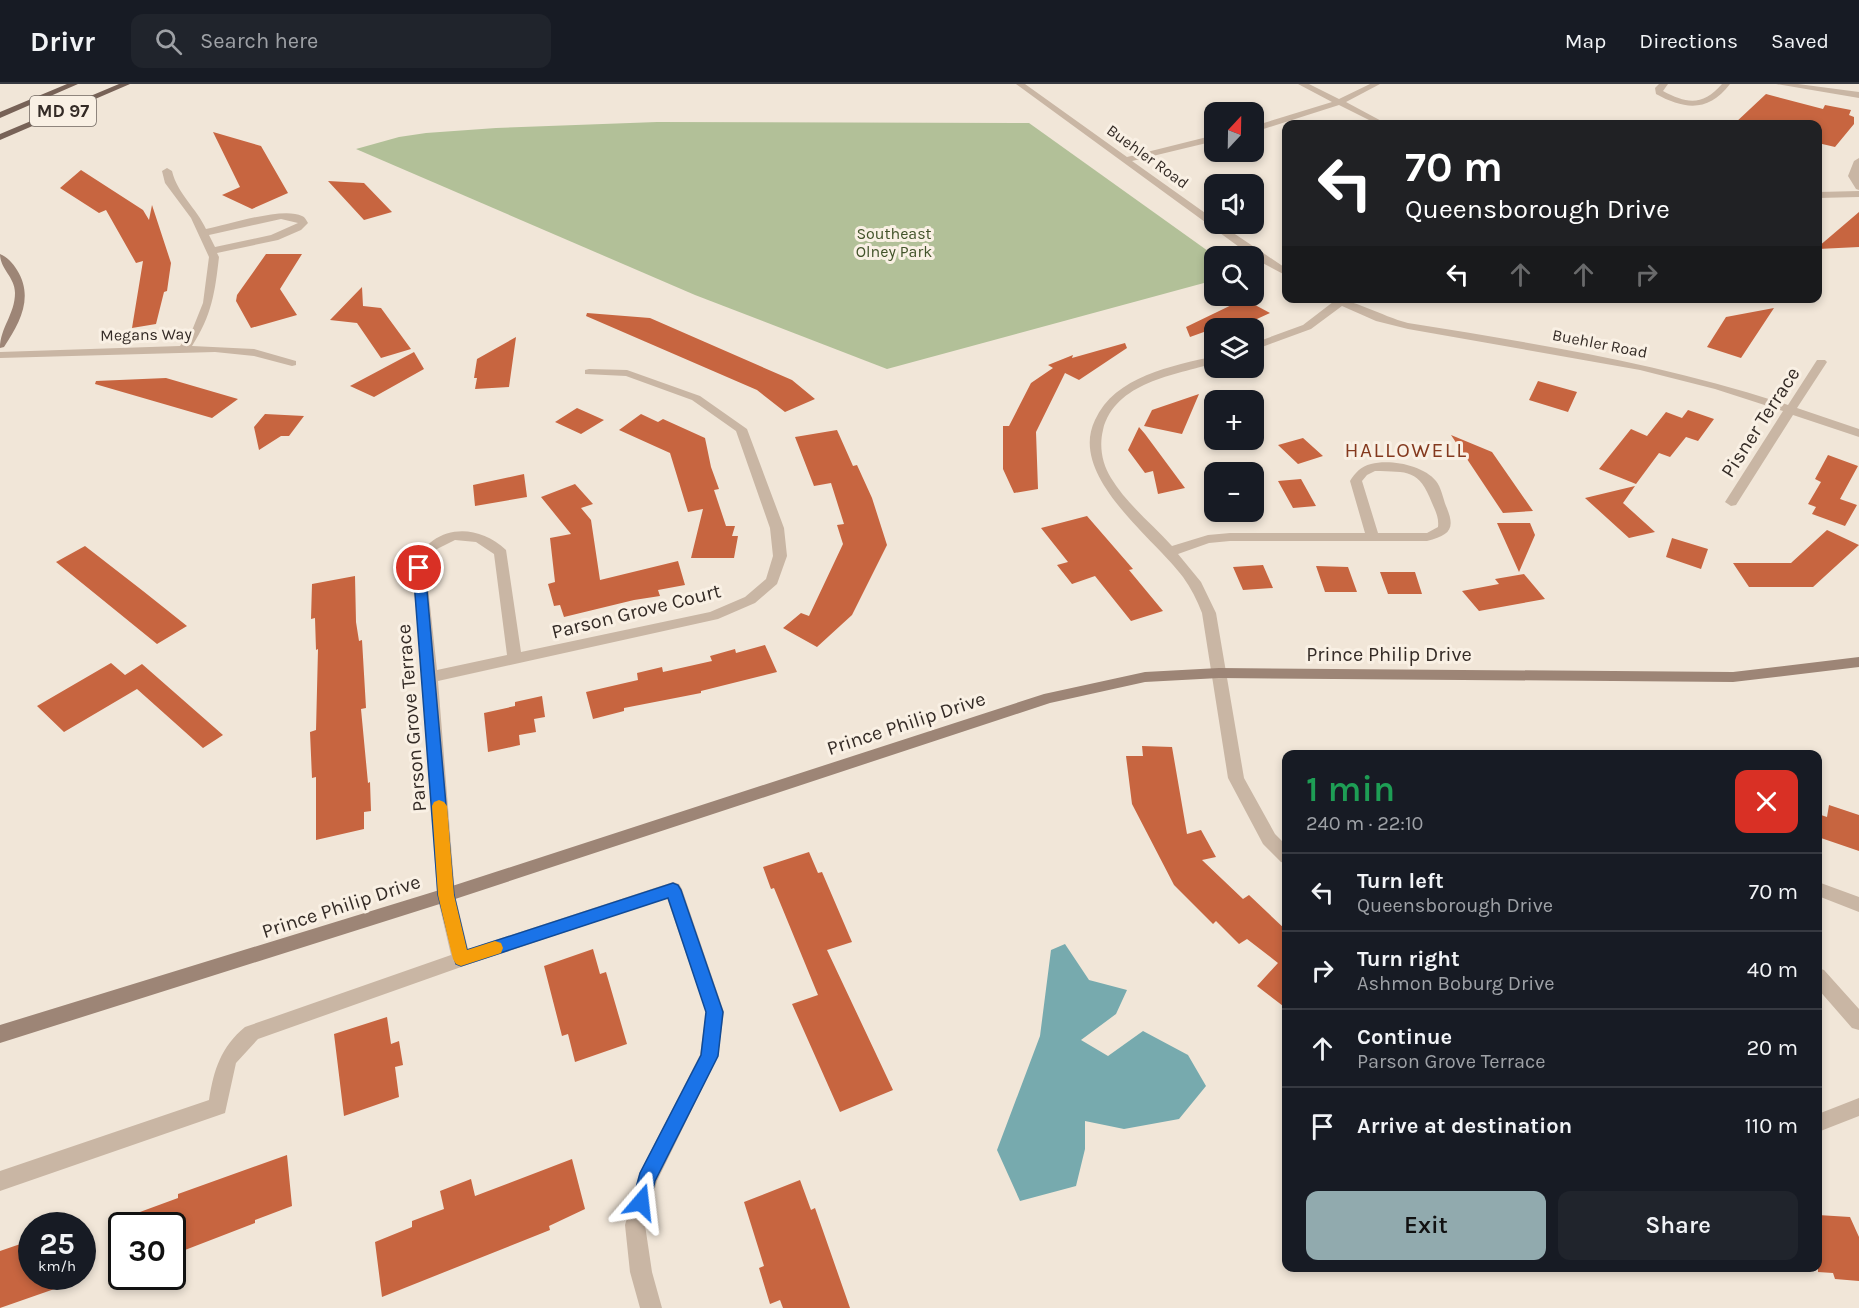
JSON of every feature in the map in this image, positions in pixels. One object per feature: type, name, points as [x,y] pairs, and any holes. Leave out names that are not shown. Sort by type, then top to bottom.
[{"type":"main road","name":"MD 97","points":[[0,115],[74,84]]},
{"type":"main road","name":"MD 97","points":[[0,137],[126,84]]},
{"type":"street","name":"Buehler Road","points":[[1020,84],[1261,258],[1282,270]]},
{"type":"street","points":[[1302,84],[1374,120]]},
{"type":"street","points":[[1283,120],[1338,103],[1376,84]]},
{"type":"street","points":[[1664,84],[1659,88],[1659,92],[1667,97],[1698,102],[1714,98],[1726,84]]},
{"type":"street","points":[[1780,84],[1859,95]]},
{"type":"street","points":[[1264,126],[1282,120]]},
{"type":"street","points":[[1125,160],[1204,141]]},
{"type":"street","points":[[1859,161],[1853,176],[1859,187]]},
{"type":"street","points":[[167,171],[170,183],[196,218],[214,257],[208,303],[198,328],[184,349]]},
{"type":"street","points":[[1822,195],[1859,194]]},
{"type":"street","points":[[203,233],[281,216],[300,218],[303,223],[301,227],[281,235],[211,251]]},
{"type":"street","points":[[0,257],[13,268],[22,293],[14,321],[0,345]]},
{"type":"street","points":[[1264,343],[1307,327],[1333,303]]},
{"type":"street","name":"Buehler Road","points":[[1340,303],[1380,319],[1408,326],[1603,359],[1671,374],[1735,391],[1859,433]]},
{"type":"street","name":"Megans Way","points":[[0,355],[184,349],[242,350],[270,355],[291,363]]},
{"type":"street","points":[[1204,362],[1128,389],[1108,406],[1096,425],[1095,457],[1101,474],[1202,594],[1209,613],[1236,778],[1269,839],[1282,852]]},
{"type":"street","name":"Pisner Terrace","points":[[1731,502],[1792,411],[1821,362]]},
{"type":"street","name":"Parson Grove Court","points":[[430,677],[714,616],[750,600],[772,582],[780,556],[777,528],[741,429],[696,399],[686,395],[627,373],[589,372]]},
{"type":"street","points":[[1169,552],[1208,539],[1230,537],[1373,538],[1427,537],[1438,534],[1444,528],[1445,519],[1431,483],[1420,474],[1403,468],[1373,467],[1363,472],[1356,481],[1373,538]]},
{"type":"street","name":"Parson Grove Terrace","points":[[461,959],[446,895],[430,677],[419,568],[421,560],[436,544],[456,536],[482,536],[493,543],[501,553],[515,659]]},
{"type":"street","name":"Prince Philip Drive","points":[[0,1034],[446,895],[1049,698],[1145,677],[1219,674],[1734,677],[1859,662]]},
{"type":"street","points":[[1,1181],[218,1106],[225,1066],[235,1046],[252,1033],[461,959],[673,890],[715,1012],[709,1056],[647,1179],[635,1225],[641,1272],[651,1308]]},
{"type":"street","points":[[1822,890],[1859,905]]},
{"type":"street","points":[[1822,980],[1859,1022]]},
{"type":"street","points":[[1822,1121],[1859,1107]]},
{"type":"green space","name":"Southeast Olney Park","points":[[657,122],[1029,123],[1204,248],[1204,283],[887,369],[695,295],[356,149],[399,137],[496,128]]},
{"type":"water","points":[[1065,944],[1089,980],[1127,990],[1116,1014],[1081,1040],[1108,1056],[1143,1031],[1188,1055],[1206,1086],[1179,1119],[1124,1129],[1085,1121],[1085,1149],[1076,1186],[1020,1201],[997,1150],[1040,1036],[1051,950]]},
{"type":"building","points":[[1766,94],[1823,109],[1825,105],[1851,110],[1849,115],[1854,117],[1854,124],[1835,147],[1822,144],[1822,120],[1738,120]]},
{"type":"building","points":[[213,132],[261,146],[288,193],[252,209],[222,195],[240,187]]},
{"type":"building","points":[[81,170],[143,210],[149,220],[152,205],[171,263],[167,291],[164,292],[156,324],[132,328],[143,261],[136,263],[106,210],[99,213],[60,188]]},
{"type":"building","points":[[328,181],[364,183],[392,212],[364,220]]},
{"type":"building","points":[[1859,212],[1859,247],[1822,249],[1822,244]]},
{"type":"building","points":[[266,254],[302,254],[280,289],[297,315],[251,328],[236,301],[237,295]]},
{"type":"building","points":[[362,287],[363,306],[381,308],[411,349],[381,358],[357,323],[330,320]]},
{"type":"building","points":[[1230,306],[1257,306],[1270,313],[1259,318],[1205,318]]},
{"type":"building","points":[[1774,308],[1741,358],[1707,347],[1726,317]]},
{"type":"building","points":[[587,313],[650,318],[792,380],[815,399],[785,412],[757,390],[586,316]]},
{"type":"building","points":[[1204,318],[1204,332],[1190,337],[1186,327]]},
{"type":"building","points":[[516,337],[509,387],[475,389],[477,359]]},
{"type":"building","points":[[1125,343],[1127,348],[1079,380],[1065,373],[1036,432],[1038,489],[1014,493],[1003,469],[1003,426],[1009,426],[1031,383],[1053,368],[1048,365],[1073,355],[1072,358]]},
{"type":"building","points":[[414,352],[424,369],[374,397],[350,386]]},
{"type":"building","points":[[166,378],[238,399],[212,418],[95,384],[96,381]]},
{"type":"building","points":[[1538,381],[1577,392],[1568,412],[1529,400]]},
{"type":"building","points":[[1199,394],[1182,434],[1144,426],[1152,410]]},
{"type":"building","points":[[577,408],[604,420],[581,434],[555,422]]},
{"type":"building","points":[[1688,410],[1714,419],[1698,441],[1686,437],[1670,457],[1659,453],[1636,484],[1599,469],[1631,429],[1647,436],[1666,412],[1682,418]]},
{"type":"building","points":[[265,414],[304,416],[289,436],[281,436],[259,450],[254,427]]},
{"type":"building","points":[[641,414],[658,422],[663,419],[705,438],[711,467],[719,489],[714,490],[726,526],[735,526],[732,536],[738,536],[734,558],[691,558],[703,509],[688,512],[670,453],[619,430]]},
{"type":"building","points":[[1139,427],[1185,488],[1158,494],[1153,471],[1145,473],[1128,450]]},
{"type":"building","points":[[837,430],[853,466],[857,465],[872,498],[887,545],[852,615],[817,647],[783,628],[801,613],[809,616],[843,544],[837,525],[844,524],[831,483],[814,486],[795,437]]},
{"type":"building","points":[[1451,435],[1492,452],[1533,511],[1503,513]]},
{"type":"building","points":[[1303,438],[1323,456],[1298,464],[1278,445]]},
{"type":"building","points":[[1828,455],[1858,466],[1840,499],[1857,505],[1845,526],[1812,514],[1816,507],[1808,504],[1821,482],[1815,479]]},
{"type":"building","points":[[524,474],[527,497],[475,506],[473,485]]},
{"type":"building","points":[[1301,479],[1316,506],[1293,508],[1278,481]]},
{"type":"building","points":[[575,484],[593,504],[581,508],[591,520],[600,580],[678,561],[685,585],[658,590],[660,596],[564,617],[560,605],[554,606],[548,584],[555,582],[550,538],[571,534],[541,497]]},
{"type":"building","points":[[1635,486],[1623,503],[1655,532],[1629,538],[1585,498]]},
{"type":"building","points":[[1087,516],[1133,569],[1129,570],[1163,611],[1131,621],[1095,576],[1072,584],[1057,565],[1068,562],[1041,528]]},
{"type":"building","points":[[1497,523],[1530,523],[1535,535],[1519,572]]},
{"type":"building","points":[[1827,530],[1859,545],[1813,587],[1749,587],[1733,563],[1791,563]]},
{"type":"building","points":[[1672,538],[1708,549],[1701,569],[1666,557]]},
{"type":"building","points":[[85,546],[187,626],[157,644],[56,562]]},
{"type":"building","points":[[1263,565],[1273,588],[1243,590],[1233,567]]},
{"type":"building","points":[[1316,566],[1348,567],[1357,592],[1325,592]]},
{"type":"building","points":[[1380,572],[1415,572],[1422,594],[1388,594]]},
{"type":"building","points":[[1524,574],[1545,599],[1479,611],[1462,591],[1499,584],[1495,579]]},
{"type":"building","points":[[355,576],[356,622],[359,641],[362,640],[366,708],[361,709],[368,783],[370,782],[371,811],[364,812],[364,829],[316,840],[316,777],[312,778],[310,732],[316,730],[318,649],[316,650],[315,618],[311,619],[312,584]]},
{"type":"building","points":[[765,645],[777,672],[701,691],[701,693],[624,708],[624,711],[593,719],[586,692],[638,680],[637,673],[662,667],[663,672],[712,661],[710,656],[735,649],[736,653]]},
{"type":"building","points":[[111,663],[125,675],[142,664],[223,735],[203,748],[137,689],[64,732],[37,706]]},
{"type":"building","points":[[542,696],[545,717],[534,719],[536,732],[519,735],[520,745],[488,752],[484,713],[515,706],[515,702]]},
{"type":"building","points":[[1142,746],[1172,747],[1187,834],[1201,830],[1216,857],[1202,860],[1243,899],[1249,895],[1282,926],[1282,1005],[1257,986],[1278,963],[1247,939],[1239,944],[1216,921],[1213,924],[1174,885],[1132,804],[1126,756],[1143,756]]},
{"type":"building","points":[[1829,805],[1859,815],[1859,851],[1822,838],[1822,815],[1827,817]]},
{"type":"building","points":[[809,852],[818,873],[822,872],[852,942],[827,950],[893,1090],[840,1112],[792,1004],[818,995],[774,888],[771,889],[763,867]]},
{"type":"building","points":[[593,949],[600,974],[606,972],[627,1044],[575,1062],[568,1034],[562,1036],[544,966]]},
{"type":"building","points":[[387,1017],[391,1044],[399,1041],[403,1065],[395,1067],[399,1097],[344,1116],[334,1034]]},
{"type":"building","points":[[287,1155],[292,1206],[186,1250],[186,1212],[140,1212],[178,1198],[178,1194]]},
{"type":"building","points":[[572,1159],[585,1209],[549,1226],[550,1230],[382,1297],[375,1242],[412,1227],[412,1221],[444,1209],[440,1191],[471,1179],[475,1196]]},
{"type":"building","points":[[800,1180],[811,1210],[815,1208],[850,1308],[783,1308],[780,1300],[770,1304],[759,1268],[764,1266],[744,1202]]},
{"type":"building","points":[[1822,1215],[1850,1217],[1859,1237],[1859,1281],[1835,1279],[1833,1273],[1818,1272],[1822,1272]]},
{"type":"building","points":[[18,1245],[18,1290],[52,1290],[0,1308],[0,1251]]},
{"type":"slow traffic","points":[[439,806],[446,895],[461,959],[495,948]]},
{"type":"district","name":"HALLOWELL","points":[[1406,450]]},
{"type":"route","points":[[419,568],[430,677],[446,895],[461,959],[673,890],[715,1012],[709,1056],[647,1179],[641,1202]]}]
